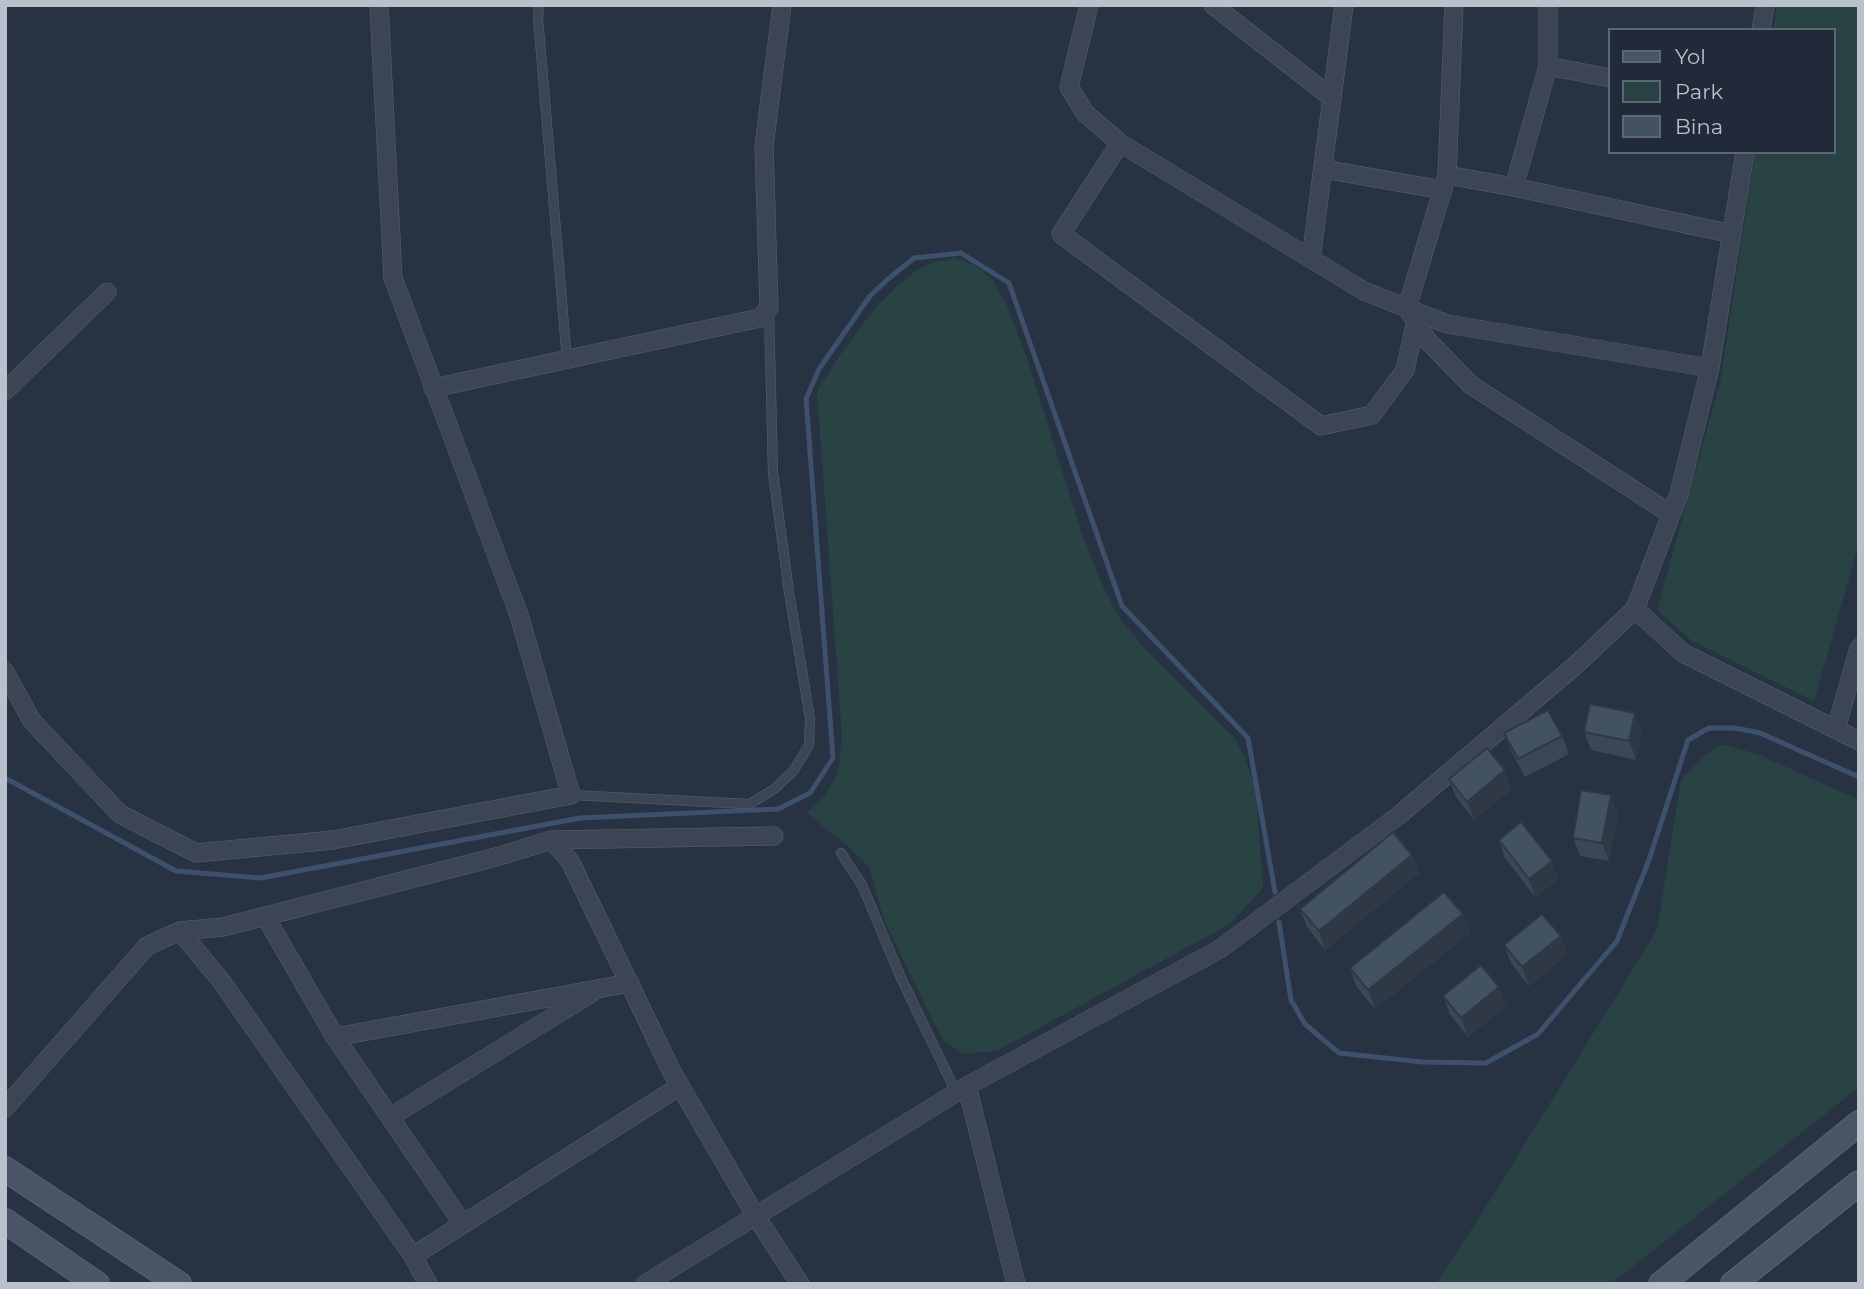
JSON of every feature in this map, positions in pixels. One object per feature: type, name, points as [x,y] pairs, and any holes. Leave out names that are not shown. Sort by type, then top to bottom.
[{"type":"main road","points":[[1661,1284],[1859,1123]]},
{"type":"main road","points":[[5,1169],[179,1284]]},
{"type":"main road","points":[[1733,1284],[1859,1183]]},
{"type":"main road","points":[[5,1221],[97,1284]]},
{"type":"street","points":[[5,672],[32,721],[120,814],[196,853],[333,840],[571,795],[519,615],[393,278],[379,5]]},
{"type":"street","points":[[433,388],[760,318],[769,308],[764,146],[782,5]]},
{"type":"street","points":[[1089,5],[1069,87],[1085,113],[1120,144],[1364,291],[1413,314],[1447,324],[1710,368]]},
{"type":"street","points":[[1213,5],[1332,98]]},
{"type":"street","points":[[1311,259],[1345,5]]},
{"type":"street","points":[[1120,144],[1060,234],[1321,426],[1372,415],[1405,370],[1413,314],[1445,183],[1454,5]]},
{"type":"street","points":[[1514,187],[1548,66],[1548,5]]},
{"type":"street","points":[[1761,28],[1765,5]]},
{"type":"street","points":[[1548,66],[1608,78]]},
{"type":"street","points":[[645,1284],[962,1089],[1220,950],[1398,816],[1577,664],[1635,609],[1679,494],[1710,368],[1745,154]]},
{"type":"street","points":[[1323,169],[1445,183],[1514,187],[1732,234]]},
{"type":"street","points":[[5,391],[107,292]]},
{"type":"street","points":[[1413,314],[1428,341],[1471,385],[1671,514]]},
{"type":"street","points":[[1635,609],[1683,653],[1859,741]]},
{"type":"street","points":[[1836,729],[1859,648]]},
{"type":"street","points":[[5,1108],[147,946],[180,931],[223,927],[500,856],[551,840],[774,836]]},
{"type":"street","points":[[551,840],[570,861],[680,1086],[755,1215],[800,1284]]},
{"type":"street","points":[[265,916],[335,1037],[463,1224]]},
{"type":"street","points":[[180,931],[222,982],[413,1256],[428,1284]]},
{"type":"street","points":[[335,1037],[630,983]]},
{"type":"street","points":[[390,1117],[600,988]]},
{"type":"street","points":[[413,1256],[680,1086]]},
{"type":"street","points":[[962,1089],[1016,1284]]},
{"type":"lane","points":[[539,5],[566,360]]},
{"type":"lane","points":[[571,795],[750,804],[774,789],[794,770],[809,745],[810,719],[773,473],[769,308]]},
{"type":"lane","points":[[841,853],[862,885],[901,978],[962,1089]]},
{"type":"green space","points":[[1777,5],[1859,5],[1859,543],[1814,701],[1692,641],[1657,610],[1720,383],[1755,154],[1836,154],[1836,28],[1773,28]]},
{"type":"green space","points":[[954,258],[976,266],[993,280],[1008,308],[1027,358],[1079,525],[1099,578],[1118,616],[1141,644],[1236,740],[1256,791],[1263,888],[1230,924],[997,1051],[963,1054],[942,1039],[884,920],[869,867],[807,813],[823,798],[838,773],[842,736],[817,391],[875,308],[896,287],[917,270],[931,263]]},
{"type":"green space","points":[[1723,744],[1760,755],[1859,800],[1859,1087],[1611,1284],[1436,1284],[1657,930],[1681,780],[1705,755]]},
{"type":"building","points":[[1590,704],[1635,713],[1629,741],[1584,732]]},
{"type":"building","points":[[1548,710],[1562,736],[1518,759],[1504,733]]},
{"type":"building","points":[[1487,748],[1505,770],[1467,802],[1449,779]]},
{"type":"building","points":[[1581,790],[1611,795],[1602,843],[1573,838]]},
{"type":"building","points":[[1521,822],[1552,861],[1529,879],[1499,840]]},
{"type":"building","points":[[1393,832],[1412,855],[1319,931],[1300,909]]},
{"type":"building","points":[[1444,892],[1463,914],[1368,990],[1350,968]]},
{"type":"building","points":[[1542,914],[1561,936],[1522,967],[1504,945]]},
{"type":"building","points":[[1481,965],[1499,987],[1461,1018],[1443,996]]},
{"type":"waterway","points":[[5,778],[176,871],[261,878],[580,818],[778,809],[810,793],[833,758],[806,399],[819,369],[870,296],[888,279],[914,258],[961,253],[1009,283],[1122,606],[1248,738],[1275,892]]},
{"type":"waterway","points":[[1279,922],[1291,1000],[1305,1024],[1339,1053],[1422,1062],[1486,1063],[1538,1034],[1617,941],[1649,860],[1688,740],[1709,728],[1735,728],[1760,733],[1859,777]]}]
